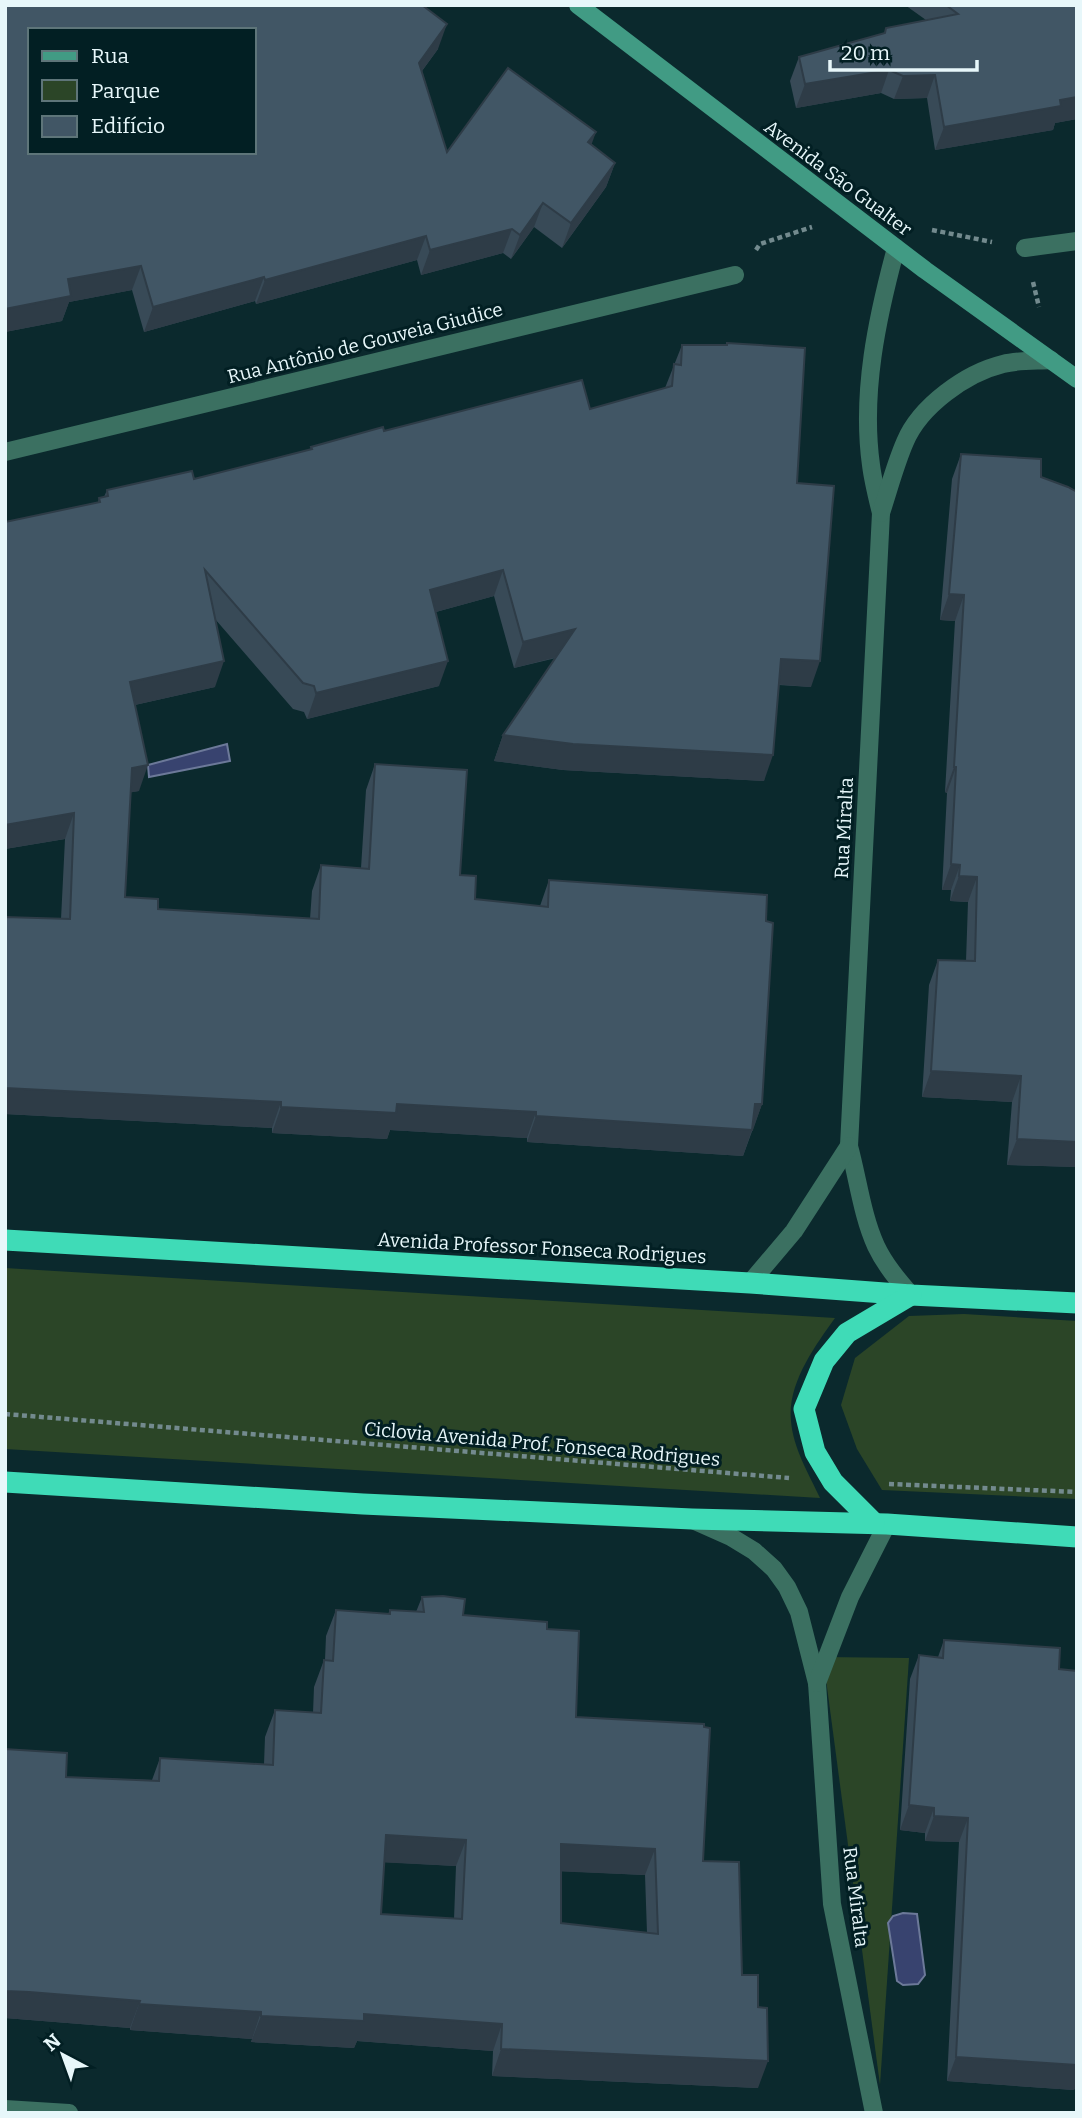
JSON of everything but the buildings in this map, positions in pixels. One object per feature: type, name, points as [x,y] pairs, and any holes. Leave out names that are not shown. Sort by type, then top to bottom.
[{"type":"highway","name":"Avenida Professor Fonseca Rodrigues","points":[[5,1240],[1077,1303]]},
{"type":"highway","points":[[881,1524],[833,1482],[815,1452],[804,1409],[824,1361],[847,1333],[911,1295]]},
{"type":"highway","points":[[5,1482],[349,1503],[692,1519],[881,1524],[1077,1537]]},
{"type":"street","name":"Avenida São Gualter","points":[[578,5],[896,248],[1077,379]]},
{"type":"street","points":[[1025,248],[1077,241]]},
{"type":"street","name":"Rua Miralta","points":[[896,248],[884,295],[869,384],[871,465],[880,513],[849,1146],[868,1226],[888,1267],[911,1295]]},
{"type":"street","name":"Rua Antônio de Gouveia Giudice","points":[[5,452],[735,275]]},
{"type":"street","name":"Rua Miralta","points":[[880,513],[906,439],[942,396],[968,377],[1004,363],[1051,360]]},
{"type":"street","points":[[750,1283],[794,1231],[849,1146]]},
{"type":"street","name":"Rua Miralta","points":[[692,1519],[754,1551],[774,1569],[787,1587],[799,1612],[817,1684],[832,1904],[874,2113]]},
{"type":"street","name":"Rua Miralta","points":[[817,1684],[881,1524]]},
{"type":"street","points":[[5,2109],[69,2113]]},
{"type":"path","name":"Ciclovia Avenida Prof. Fonseca Rodrigues","points":[[5,1414],[833,1482],[1077,1492]]},
{"type":"green space","points":[[5,1268],[835,1318],[804,1366],[793,1393],[791,1407],[795,1441],[820,1498],[5,1449]]},
{"type":"green space","points":[[964,1314],[1077,1321],[1077,1499],[882,1490],[857,1449],[841,1405],[855,1358],[909,1316]]},
{"type":"green space","points":[[823,1657],[909,1658],[880,2085]]},
{"type":"water","points":[[227,744],[230,761],[149,777],[148,765]]},
{"type":"water","points":[[903,1913],[917,1914],[925,1975],[918,1984],[903,1985],[897,1981],[888,1923],[893,1916]]}]
